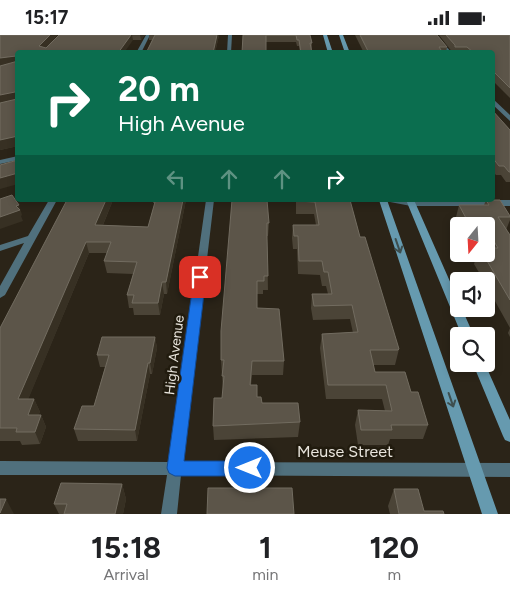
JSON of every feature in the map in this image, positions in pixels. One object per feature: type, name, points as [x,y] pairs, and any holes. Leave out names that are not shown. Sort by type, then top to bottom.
[{"type":"street","points":[[140,50],[148,35]]},
{"type":"street","points":[[229,50],[230,35]]},
{"type":"street","points":[[325,35],[330,50]]},
{"type":"street","points":[[341,35],[347,50]]},
{"type":"street","points":[[434,35],[447,50]]},
{"type":"street","points":[[495,103],[510,119]]},
{"type":"street","points":[[0,162],[15,158]]},
{"type":"street","points":[[0,295],[52,202]]},
{"type":"street","name":"High Avenue","points":[[169,514],[210,202]]},
{"type":"street","points":[[384,202],[490,514]]},
{"type":"street","points":[[464,327],[410,202],[510,203]]},
{"type":"street","points":[[0,248],[32,238]]},
{"type":"street","points":[[482,372],[510,436]]},
{"type":"street","name":"Meuse Street","points":[[0,468],[510,470]]},
{"type":"building","points":[[0,35],[50,35],[39,46],[46,48],[59,35],[131,35],[120,50],[15,50],[15,56],[0,58]]},
{"type":"building","points":[[155,35],[217,35],[214,50],[148,50]]},
{"type":"building","points":[[243,35],[266,35],[266,50],[242,50]]},
{"type":"building","points":[[296,35],[310,35],[311,50],[301,50],[299,40],[297,40]]},
{"type":"building","points":[[360,35],[437,35],[447,47],[439,47],[441,50],[368,50]]},
{"type":"building","points":[[446,35],[510,35],[510,88],[495,73],[495,50],[470,50],[467,47],[455,47]]},
{"type":"building","points":[[15,62],[15,92],[0,95],[0,66]]},
{"type":"building","points":[[15,99],[15,137],[0,140],[0,103]]},
{"type":"building","points":[[495,113],[510,130],[510,172],[504,166],[499,166],[495,161]]},
{"type":"building","points":[[15,161],[15,174],[0,178],[0,165]]},
{"type":"building","points":[[12,195],[15,202],[19,205],[16,206],[20,210],[0,217],[0,199]]},
{"type":"building","points":[[500,200],[510,216],[498,217],[510,235],[510,300],[488,263],[495,263],[495,248],[498,248],[495,243],[495,217],[465,217],[459,205],[489,205],[487,202]]},
{"type":"building","points":[[66,202],[105,202],[95,225],[148,227],[155,202],[183,202],[166,282],[162,282],[158,303],[132,303],[134,295],[127,295],[137,262],[104,261],[111,242],[86,242],[18,399],[34,399],[28,415],[41,415],[35,432],[16,432],[17,428],[0,428],[0,328]]},
{"type":"building","points":[[232,202],[267,202],[269,223],[267,223],[268,276],[264,276],[264,281],[257,281],[257,308],[279,309],[284,361],[252,361],[250,385],[257,385],[257,397],[261,397],[262,403],[298,403],[300,422],[213,426],[214,398],[222,398],[224,376],[222,376],[224,360],[221,360],[221,331]]},
{"type":"building","points":[[315,202],[351,202],[360,237],[365,237],[399,349],[370,350],[375,372],[405,372],[411,392],[418,392],[428,425],[391,425],[392,430],[361,430],[358,410],[392,411],[386,385],[328,385],[322,334],[358,332],[352,305],[314,306],[312,294],[332,294],[328,272],[324,272],[322,261],[299,261],[298,236],[294,236],[293,225],[319,225]]},
{"type":"building","points":[[102,337],[155,337],[135,430],[74,429],[82,406],[94,406],[109,355],[97,355]]},
{"type":"building","points":[[61,483],[122,484],[115,514],[64,514],[67,504],[54,504]]},
{"type":"building","points":[[208,488],[292,488],[294,514],[207,514]]},
{"type":"building","points":[[394,489],[418,489],[424,511],[443,511],[444,514],[399,514]]},
{"type":"building","points":[[0,499],[6,499],[0,513]]},
{"type":"route","points":[[200,277],[175,468],[250,468]]}]
